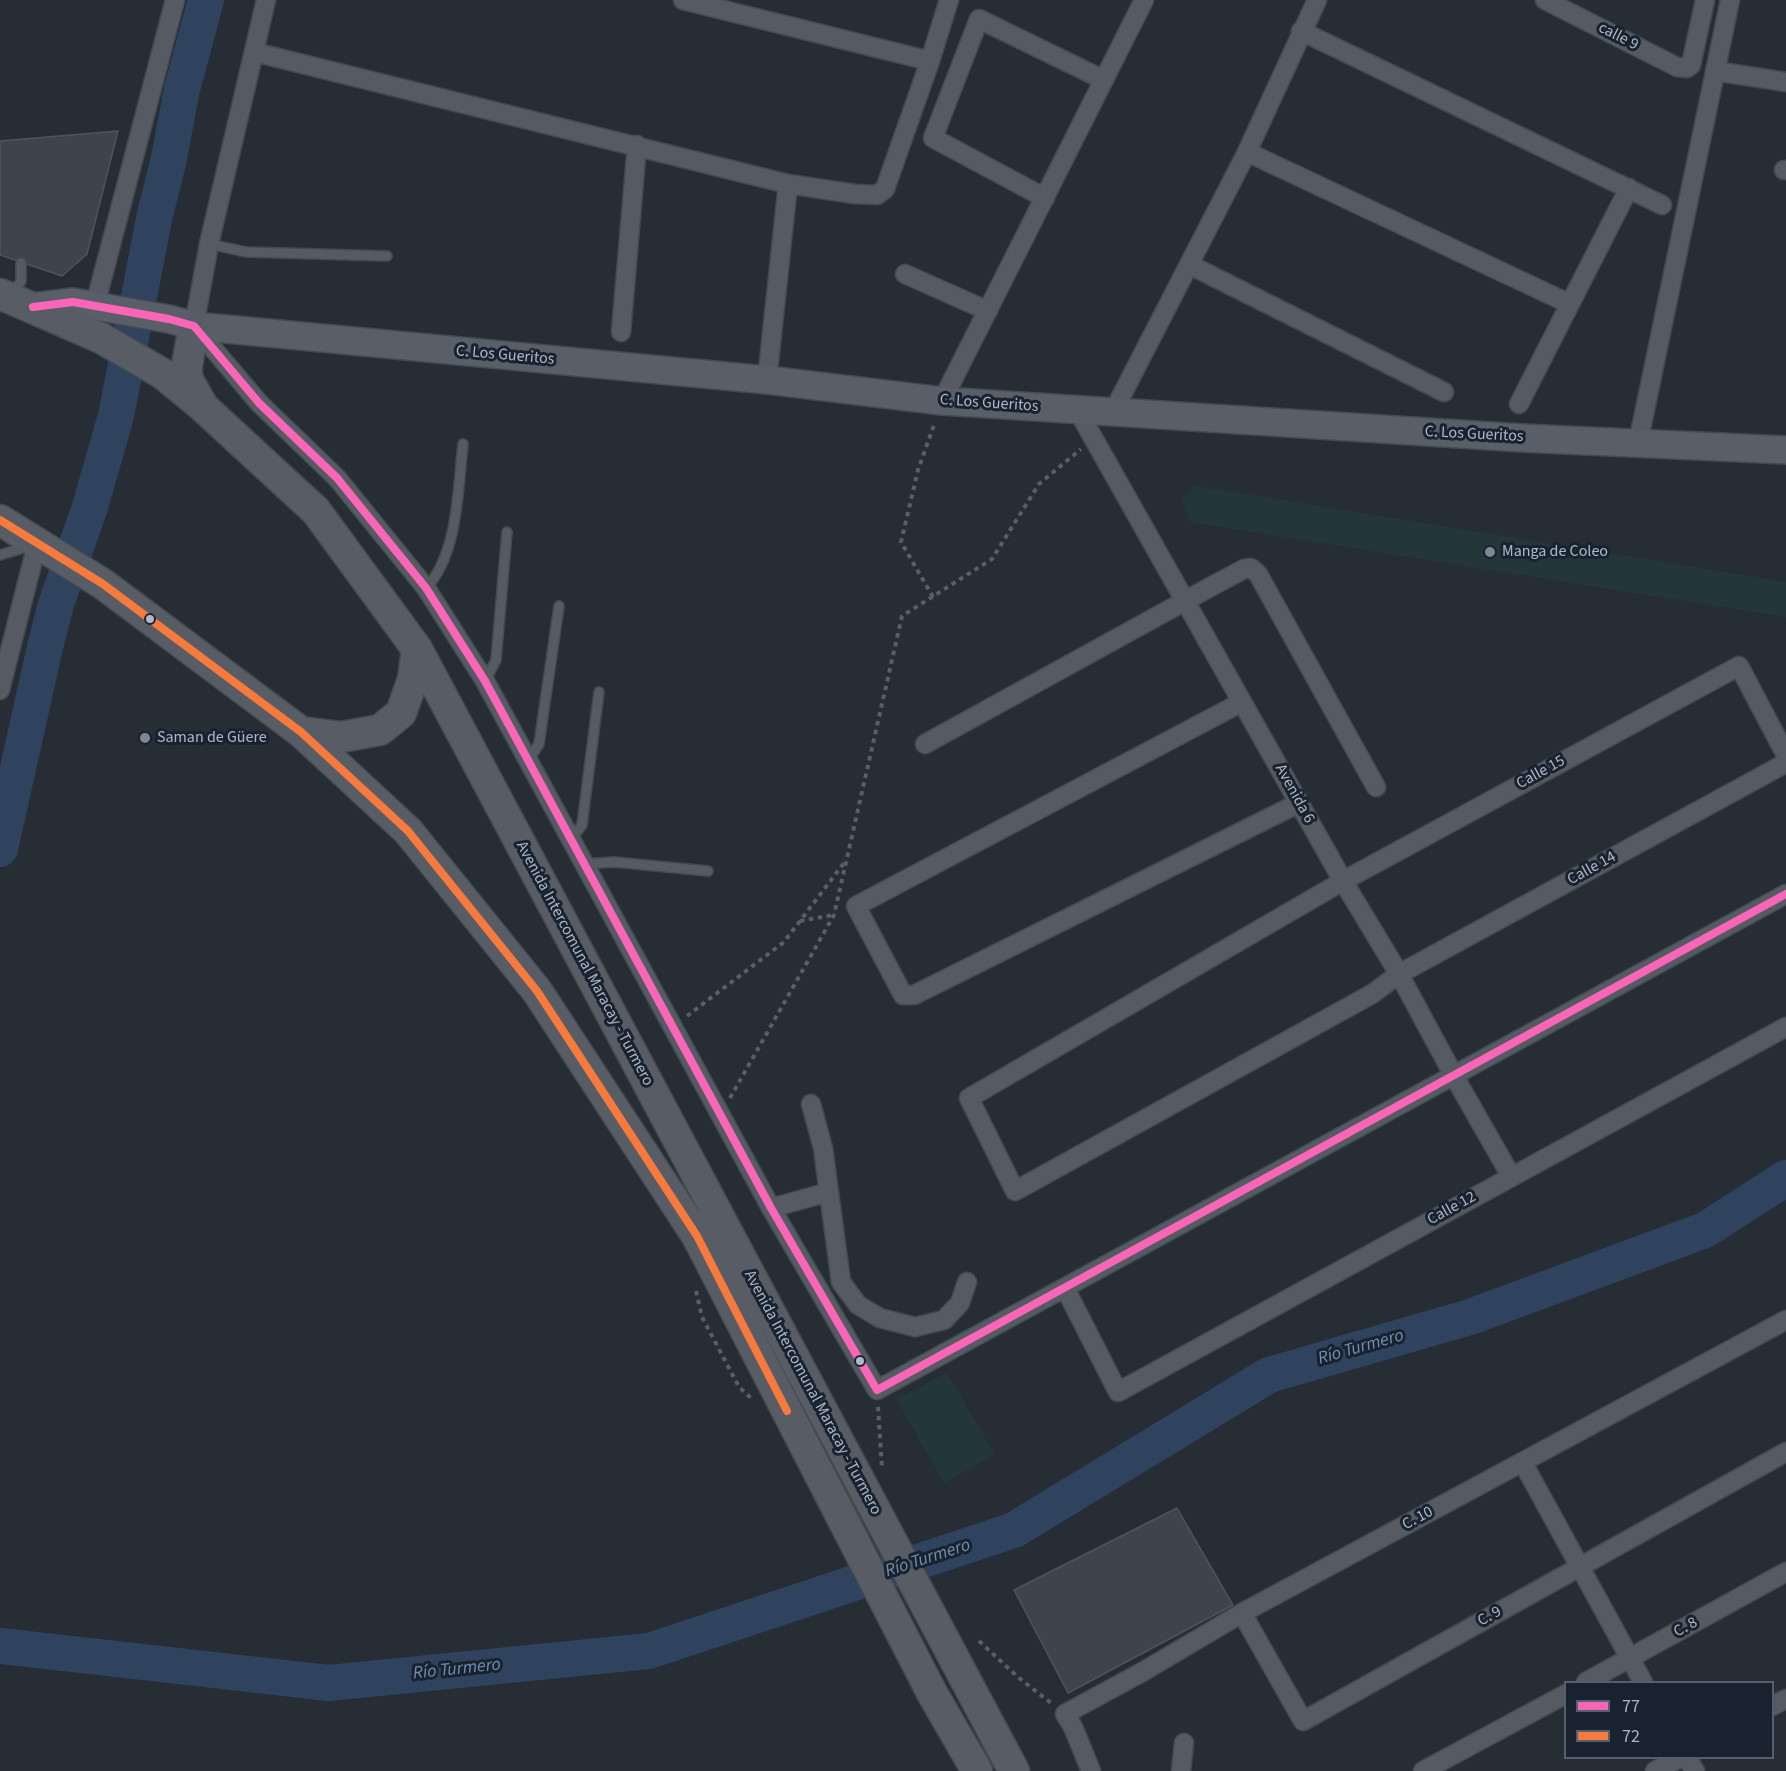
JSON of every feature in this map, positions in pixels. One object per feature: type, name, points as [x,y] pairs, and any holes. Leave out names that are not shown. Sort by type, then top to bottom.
[{"type":"main road","name":"Avenida Intercomunal Maracay - Turmero","points":[[14,300],[101,338],[163,374],[202,406],[316,511],[417,649],[1014,1771]]},
{"type":"main road","points":[[182,323],[187,378],[202,406]]},
{"type":"main road","name":"Avenida Intercomunal Maracay - Turmero","points":[[0,520],[103,584],[301,732],[408,831],[537,991],[697,1236],[932,1693],[977,1771]]},
{"type":"main road","points":[[301,732],[341,737],[380,730],[401,712],[413,679],[417,649]]},
{"type":"street","points":[[103,307],[175,0]]},
{"type":"street","points":[[266,0],[209,244],[182,323],[259,403],[337,478],[426,588],[485,681],[720,1116],[877,1390],[1786,894]]},
{"type":"street","points":[[683,0],[930,61]]},
{"type":"street","points":[[254,52],[788,184],[877,195],[885,189],[949,0]]},
{"type":"street","points":[[942,401],[1144,0]]},
{"type":"street","points":[[1113,412],[1247,152],[1317,0]]},
{"type":"street","name":"calle 9","points":[[1545,0],[1677,67],[1687,68],[1691,65],[1705,0]]},
{"type":"street","points":[[1638,443],[1730,0]]},
{"type":"street","points":[[1045,198],[933,138],[979,19],[1104,80]]},
{"type":"street","points":[[1301,31],[1662,205]]},
{"type":"street","points":[[1715,71],[1786,82]]},
{"type":"street","points":[[621,332],[637,145]]},
{"type":"street","points":[[1247,152],[1570,304]]},
{"type":"street","points":[[767,380],[788,184]]},
{"type":"street","points":[[1519,404],[1629,188]]},
{"type":"street","points":[[1190,265],[1444,392]]},
{"type":"street","points":[[905,274],[988,311]]},
{"type":"street","name":"C. Los Gueritos","points":[[14,300],[74,303],[182,323],[767,380],[942,401],[1522,438],[1786,450]]},
{"type":"street","name":"Avenida 6","points":[[1078,411],[1343,881],[1399,974],[1511,1176]]},
{"type":"street","points":[[0,690],[48,550]]},
{"type":"street","points":[[925,744],[1244,569],[1251,568],[1258,574],[1376,787]]},
{"type":"street","name":"Calle 15","points":[[1399,974],[1372,994],[1015,1191],[969,1098],[1343,881],[1739,666],[1786,755]]},
{"type":"street","points":[[1242,702],[856,906],[903,995],[914,995],[1299,803]]},
{"type":"street","name":"Calle 14","points":[[1399,974],[1786,763]]},
{"type":"street","name":"Calle 12","points":[[1065,1288],[1118,1392],[1786,1027]]},
{"type":"street","points":[[812,1104],[823,1148],[833,1238],[841,1282],[858,1305],[880,1318],[915,1327],[944,1320],[960,1303],[967,1281]]},
{"type":"street","points":[[771,1208],[829,1192]]},
{"type":"street","name":"C. 10","points":[[1069,1720],[1144,1671],[1242,1613],[1786,1320]]},
{"type":"street","name":"C. 9","points":[[1242,1613],[1304,1721],[1786,1452]]},
{"type":"street","points":[[1522,1463],[1581,1566],[1642,1681]]},
{"type":"street","name":"C. 8","points":[[1590,1681],[1786,1572]]},
{"type":"street","points":[[1423,1771],[1564,1695]]},
{"type":"street","points":[[1069,1720],[1091,1771]]},
{"type":"street","points":[[1181,1771],[1184,1743]]},
{"type":"street","points":[[1655,1771],[1678,1759]]},
{"type":"lane","points":[[209,244],[246,252],[387,256]]},
{"type":"lane","points":[[14,300],[21,281],[21,263]]},
{"type":"lane","points":[[426,588],[434,580],[445,558],[453,522],[463,444]]},
{"type":"lane","points":[[485,681],[496,660],[507,532]]},
{"type":"lane","points":[[0,555],[48,550]]},
{"type":"lane","points":[[528,761],[539,744],[559,606]]},
{"type":"lane","points":[[571,839],[582,825],[599,692]]},
{"type":"lane","points":[[583,864],[614,862],[708,871]]},
{"type":"path","points":[[933,597],[901,542],[918,470],[942,401]]},
{"type":"path","points":[[720,1116],[834,915],[902,616],[992,559],[1039,483],[1094,440]]},
{"type":"path","points":[[672,1027],[784,942],[846,861]]},
{"type":"path","points":[[800,921],[834,915]]},
{"type":"path","points":[[695,1286],[702,1317],[739,1387],[753,1401]]},
{"type":"path","points":[[877,1390],[882,1472]]},
{"type":"path","points":[[979,1641],[1069,1720]]},
{"type":"green space","name":"Manga de Coleo","points":[[1196,486],[1786,582],[1786,617],[1190,522],[1182,498]]},
{"type":"green space","points":[[947,1373],[995,1454],[944,1483],[896,1399]]},
{"type":"building","points":[[118,131],[87,254],[62,276],[0,255],[0,141]]},
{"type":"building","points":[[1177,1508],[1233,1605],[1068,1693],[1014,1590]]},
{"type":"waterway","points":[[0,849],[56,604],[89,510],[116,416],[182,89],[206,0]]},
{"type":"waterway","name":"Río Turmero","points":[[0,1646],[329,1683],[649,1651],[1014,1530],[1269,1375],[1470,1317],[1705,1230],[1786,1178]]},
{"type":"transit line","name":"77","points":[[33,307],[73,302],[169,319],[194,326],[259,403],[337,478],[426,588],[485,681],[771,1208],[877,1390],[1786,894]]},
{"type":"transit line","name":"72","points":[[0,520],[103,584],[301,732],[408,831],[537,991],[697,1236],[787,1411]]},
{"type":"place","name":"Manga de Coleo","points":[[1490,552]]},
{"type":"place","name":"Saman de Güere","points":[[145,738]]}]
